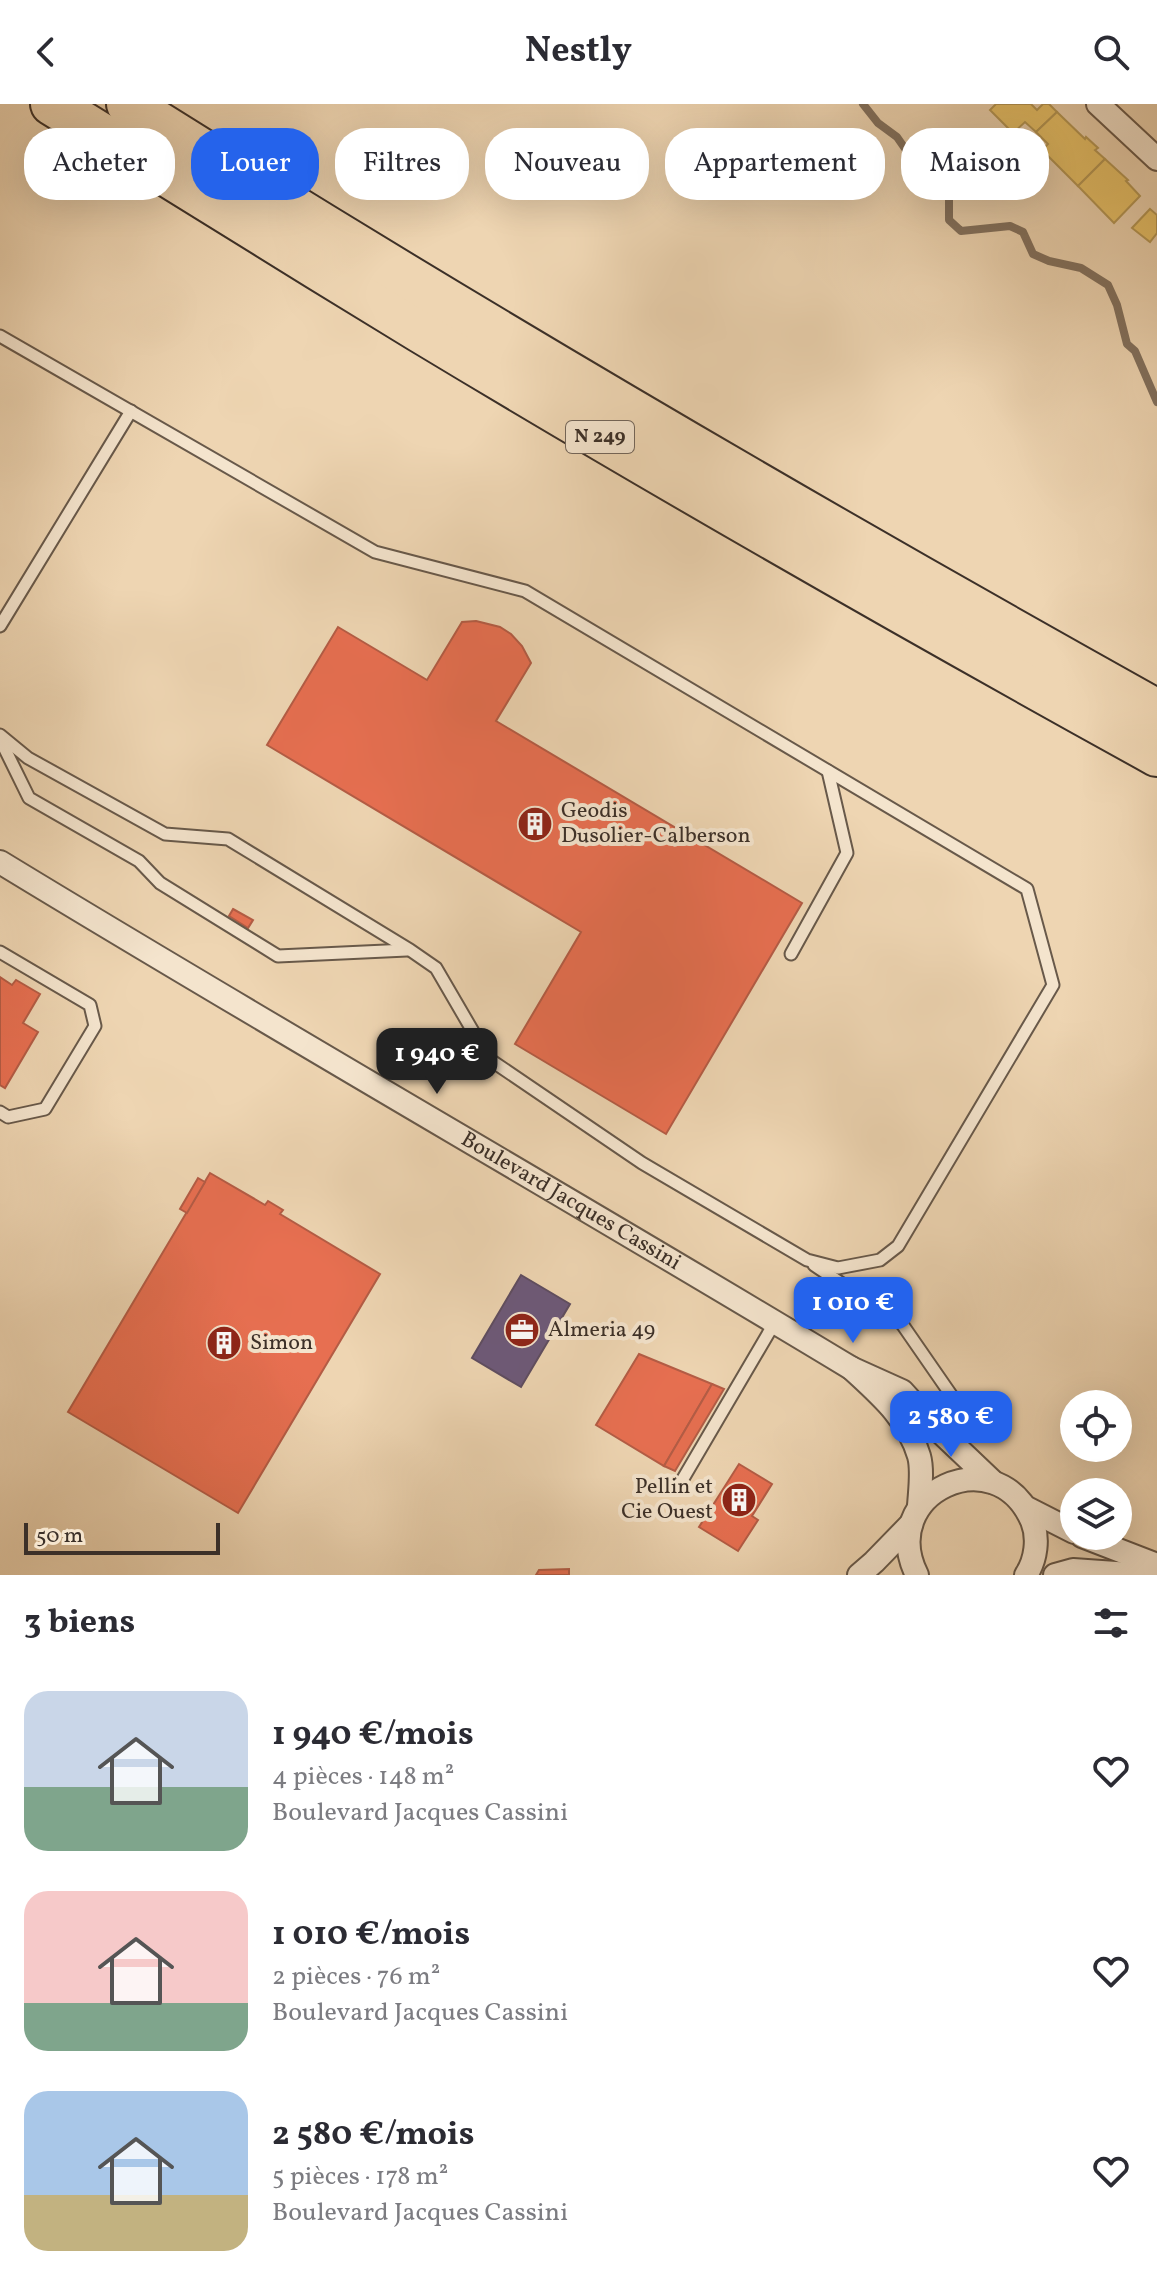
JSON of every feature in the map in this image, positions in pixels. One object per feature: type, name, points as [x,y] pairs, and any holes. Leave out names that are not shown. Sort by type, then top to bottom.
[{"type":"highway","name":"N 249","points":[[52,104],[420,331],[606,441],[974,654],[1157,755]]},
{"type":"highway","name":"N 249","points":[[128,104],[591,387],[1157,711]]},
{"type":"street","points":[[1098,104],[1157,159]]},
{"type":"street","name":"Boulevard Jacques Cassini","points":[[0,862],[224,998],[851,1368],[902,1391],[993,1482],[1011,1491],[1025,1507]]},
{"type":"street","name":"Boulevard Jacques Cassini","points":[[851,1368],[891,1406],[907,1428],[920,1458],[915,1515],[908,1543],[917,1575]]},
{"type":"street","points":[[859,1575],[934,1491],[952,1482],[972,1479],[993,1482]]},
{"type":"street","points":[[1025,1507],[1060,1525]]},
{"type":"street","points":[[1025,1507],[1034,1526],[1036,1546],[1026,1575]]},
{"type":"street","points":[[1118,1550],[1157,1565]]},
{"type":"street","points":[[1055,1575],[1073,1570],[1144,1575]]},
{"type":"lane","points":[[0,336],[375,552],[525,591],[1027,889],[1053,985],[898,1246],[880,1260],[838,1268],[807,1260]]},
{"type":"lane","points":[[0,626],[131,411]]},
{"type":"lane","points":[[0,737],[28,758],[165,834],[228,839],[436,968],[489,1059],[642,1163],[807,1260],[902,1324],[956,1402],[932,1424]]},
{"type":"lane","points":[[0,737],[29,798],[139,861],[160,883],[278,956],[410,950]]},
{"type":"lane","points":[[791,954],[847,853],[828,771]]},
{"type":"lane","points":[[0,952],[90,1005],[95,1026],[45,1109],[8,1117],[0,1112]]},
{"type":"lane","points":[[677,1489],[775,1322]]},
{"type":"building: Logements","points":[[996,104],[1031,104],[1037,110],[1043,104],[1049,104],[1057,112],[1040,128],[1032,128],[1025,122],[1018,128],[1008,128],[990,110]]},
{"type":"building: Logements","points":[[1057,112],[1098,148],[1095,150],[1105,159],[1078,186],[1049,157],[1049,128],[1040,128]]},
{"type":"building: Logements","points":[[1105,159],[1140,196],[1114,223],[1078,186]]},
{"type":"building: Logements","points":[[1150,209],[1157,215],[1157,233],[1150,242],[1132,228]]},
{"type":"building: Commerces","name":"Geodis Dusolier-Calberson","points":[[476,621],[500,627],[511,634],[531,663],[496,721],[802,903],[666,1134],[515,1044],[581,932],[267,745],[338,627],[427,680],[462,622]]},
{"type":"building: Commerces","points":[[233,909],[253,920],[248,928],[229,916]]},
{"type":"building: Commerces","points":[[0,977],[12,985],[16,980],[40,994],[23,1023],[38,1032],[5,1088],[0,1085]]},
{"type":"building: Commerces","name":"Simon","points":[[210,1173],[265,1205],[268,1201],[283,1210],[280,1214],[380,1274],[238,1513],[68,1412]]},
{"type":"building: Commerces","points":[[198,1178],[205,1182],[187,1213],[180,1209]]},
{"type":"building: Commerces","points":[[639,1354],[712,1384],[664,1466],[596,1425]]},
{"type":"building: Commerces","points":[[712,1384],[724,1389],[675,1471],[664,1466]]},
{"type":"building: Commerces","name":"Pellin et Cie Ouest","points":[[739,1464],[772,1484],[752,1516],[758,1520],[738,1551],[699,1527]]},
{"type":"building: Commerces","points":[[569,1569],[569,1575],[536,1575],[539,1570]]},
{"type":"building: Bureaux","points":[[521,1275],[570,1304],[521,1387],[472,1358]]},
{"type":"waterway","points":[[863,104],[906,150],[937,156],[947,164],[955,181],[949,193],[949,220],[961,231],[1010,226],[1023,232],[1033,254],[1081,268],[1108,285],[1117,305],[1127,344],[1135,351],[1157,402]]},
{"type":"place","name":"Geodis Dusolier-Calberson","points":[[535,824]]},
{"type":"place","name":"Almeria 49","points":[[522,1330]]},
{"type":"place","name":"Simon","points":[[224,1343]]},
{"type":"place","name":"Pellin et Cie Ouest","points":[[739,1500]]}]
